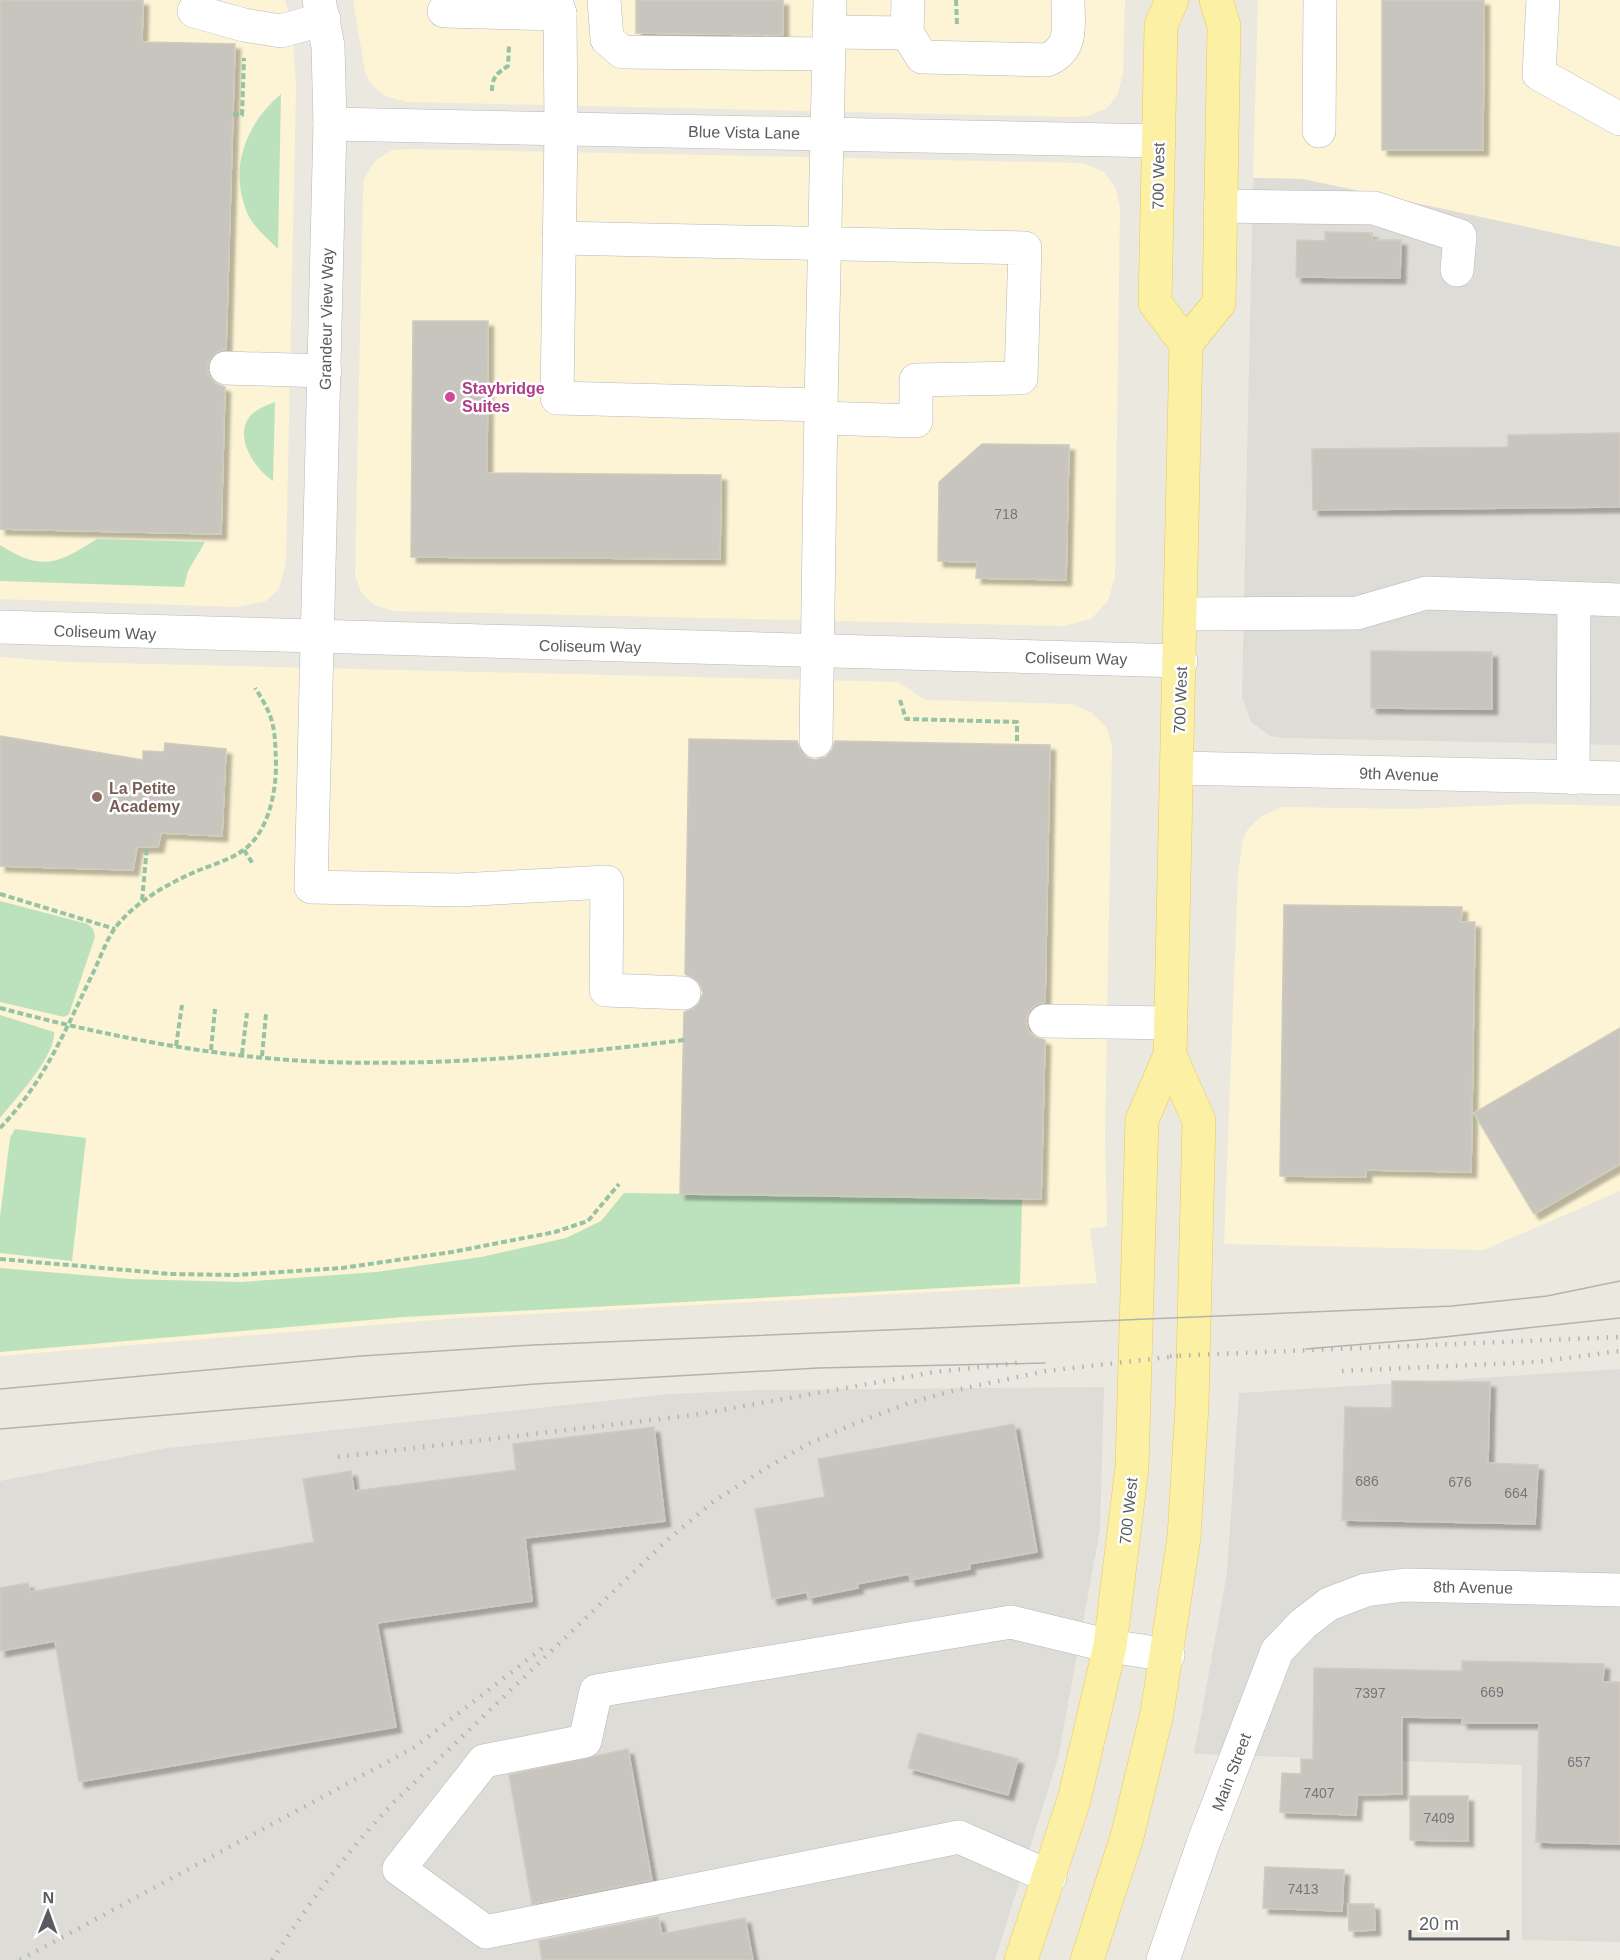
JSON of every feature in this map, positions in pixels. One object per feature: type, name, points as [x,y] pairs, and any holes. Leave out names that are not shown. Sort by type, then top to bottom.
[{"type":"main road","name":"700 West","points":[[1021,1960],[1074,1800],[1110,1646],[1132,1467],[1142,1120],[1170,1055],[1181,661],[1186,344],[1155,303],[1161,24],[1172,0]]},
{"type":"main road","points":[[1186,344],[1219,303],[1224,26],[1216,0]]},
{"type":"main road","name":"700 West","points":[[1087,1960],[1130,1826],[1157,1713],[1168,1655],[1184,1537],[1199,1121],[1170,1055]]},
{"type":"street","points":[[604,0],[607,39],[622,52],[829,43],[907,33]]},
{"type":"street","points":[[816,741],[830,0]]},
{"type":"street","points":[[908,0],[907,33],[922,57],[1047,60],[1060,54],[1068,40],[1068,0]]},
{"type":"street","points":[[1319,131],[1320,0]]},
{"type":"street","points":[[1543,0],[1539,74],[1620,119]]},
{"type":"street","points":[[444,11],[558,7],[561,129],[557,398],[821,411],[916,421],[916,380],[1021,378],[1025,248],[560,238]]},
{"type":"street","points":[[194,11],[244,25],[281,32],[322,10]]},
{"type":"street","name":"Grandeur View Way","points":[[322,10],[330,74],[330,124],[311,887],[458,890],[607,882],[606,990],[684,993]]},
{"type":"street","name":"Blue Vista Lane","points":[[330,124],[1159,141]]},
{"type":"street","points":[[1220,206],[1374,208],[1460,236],[1457,270]]},
{"type":"street","points":[[226,368],[325,371]]},
{"type":"street","points":[[1182,614],[1357,613],[1426,593],[1620,600]]},
{"type":"street","points":[[1573,778],[1574,599]]},
{"type":"street","name":"Coliseum Way","points":[[0,627],[318,638],[1181,661]]},
{"type":"street","name":"9th Avenue","points":[[1178,768],[1620,778]]},
{"type":"street","points":[[1045,1021],[1171,1023]]},
{"type":"street","name":"8th Avenue","points":[[1329,1604],[1366,1590],[1404,1586],[1620,1590]]},
{"type":"street","name":"Main Street","points":[[1163,1960],[1204,1841],[1277,1651],[1303,1624],[1329,1604]]},
{"type":"street","points":[[1050,1878],[959,1837],[486,1932],[399,1869],[484,1761],[585,1741],[596,1691],[1011,1622],[1110,1646],[1168,1655]]},
{"type":"path","points":[[957,0],[956,25],[968,25]]},
{"type":"path","points":[[233,114],[242,115],[245,48]]},
{"type":"path","points":[[0,1128],[36,1086],[69,1026],[115,928],[142,901],[193,873],[244,850],[262,827],[271,805],[276,779],[275,732],[271,712],[255,688]]},
{"type":"path","points":[[900,700],[906,719],[1017,722],[1017,744]]},
{"type":"path","points":[[142,901],[147,847]]},
{"type":"path","points":[[244,850],[253,864]]},
{"type":"path","points":[[0,894],[115,928]]},
{"type":"path","points":[[176,1046],[182,1005]]},
{"type":"path","points":[[0,1008],[69,1026],[176,1046],[324,1062],[514,1058],[684,1040]]},
{"type":"path","points":[[211,1050],[215,1009]]},
{"type":"path","points":[[242,1054],[247,1013]]},
{"type":"path","points":[[262,1056],[267,1014]]},
{"type":"path","points":[[0,1259],[171,1274],[236,1275],[342,1268],[452,1252],[555,1232],[588,1221],[619,1184]]},
{"type":"shaded area","points":[[0,0],[285,0],[292,26],[296,87],[286,563],[279,589],[266,601],[238,607],[0,599]]},
{"type":"shaded area","points":[[353,0],[1125,0],[1123,73],[1118,94],[1107,108],[1088,116],[1074,117],[407,102],[385,96],[370,83],[365,72]]},
{"type":"shaded area","points":[[1258,0],[1620,0],[1620,247],[1303,179],[1253,178]]},
{"type":"shaded area","points":[[392,150],[1083,163],[1104,172],[1116,189],[1120,208],[1115,577],[1108,601],[1091,619],[1064,626],[394,611],[374,605],[361,592],[355,574],[363,191],[364,179],[375,161]]},
{"type":"shaded area","points":[[1253,178],[1303,179],[1620,247],[1620,745],[1284,738],[1270,736],[1251,722],[1242,697]]},
{"type":"shaded area","points":[[0,657],[67,662],[898,682],[925,700],[1072,704],[1091,712],[1107,728],[1112,747],[1105,1137],[1107,1226],[1090,1229],[1097,1283],[459,1318],[0,1356]]},
{"type":"shaded area","points":[[1526,804],[1620,806],[1620,1191],[1484,1250],[1224,1244],[1238,875],[1243,839],[1248,829],[1263,815],[1283,807],[1410,809]]},
{"type":"shaded area","points":[[1620,1369],[1620,1942],[1522,1940],[1522,1765],[1194,1754],[1227,1573],[1239,1393]]},
{"type":"shaded area","points":[[1104,1387],[1100,1530],[1058,1758],[995,1960],[0,1960],[0,1481],[167,1448],[669,1394],[761,1390]]},
{"type":"green space","points":[[281,94],[278,249],[248,216],[241,193],[240,177],[244,146],[259,118]]},
{"type":"green space","points":[[275,402],[273,481],[253,461],[245,443],[244,433],[245,424],[252,414]]},
{"type":"green space","points":[[97,539],[205,542],[188,571],[184,587],[0,581],[0,545],[27,559],[49,562],[71,554]]},
{"type":"green space","points":[[0,901],[88,924],[93,929],[95,937],[69,1014],[64,1017],[0,1002]]},
{"type":"green space","points":[[0,1015],[54,1032],[49,1053],[42,1065],[0,1118]]},
{"type":"green space","points":[[15,1129],[86,1138],[72,1261],[0,1253],[0,1217],[10,1138]]},
{"type":"green space","points":[[624,1193],[1022,1199],[1020,1284],[404,1317],[0,1352],[0,1268],[130,1279],[241,1282],[376,1272],[481,1257],[566,1238],[601,1221]]},
{"type":"building","points":[[0,0],[143,0],[142,42],[235,44],[226,349],[218,351],[210,358],[207,368],[209,376],[216,384],[225,387],[221,534],[0,529]]},
{"type":"building","points":[[636,0],[783,0],[783,35],[636,33]]},
{"type":"building","points":[[1382,0],[1484,0],[1483,150],[1382,150]]},
{"type":"building","points":[[1325,232],[1372,233],[1372,240],[1401,240],[1400,278],[1296,277],[1297,240],[1325,241]]},
{"type":"building","name":"Staybridge Suites","points":[[413,321],[488,321],[487,473],[721,475],[720,559],[411,557]]},
{"type":"building","points":[[1620,433],[1620,507],[1313,510],[1312,449],[1508,447],[1508,435]]},
{"type":"building","points":[[982,444],[1069,445],[1066,580],[976,578],[977,562],[938,561],[939,482]]},
{"type":"building","points":[[1371,651],[1492,652],[1492,709],[1371,708]]},
{"type":"building","points":[[0,736],[143,760],[143,751],[164,752],[165,743],[226,749],[222,836],[161,833],[158,847],[137,847],[133,870],[0,866]]},
{"type":"building","points":[[689,739],[797,741],[800,751],[806,757],[815,760],[826,757],[835,741],[1050,745],[1045,1002],[1036,1004],[1029,1011],[1026,1021],[1028,1030],[1035,1037],[1045,1040],[1041,1199],[680,1194],[684,1012],[693,1009],[699,1003],[703,993],[700,984],[685,974]]},
{"type":"building","points":[[1284,905],[1462,907],[1461,922],[1475,922],[1471,1172],[1366,1170],[1366,1177],[1280,1176]]},
{"type":"building","points":[[1620,1028],[1620,1164],[1534,1214],[1474,1113]]},
{"type":"building","points":[[1392,1381],[1490,1382],[1488,1463],[1538,1465],[1535,1524],[1342,1520],[1345,1407],[1392,1408]]},
{"type":"building","points":[[1014,1424],[1037,1552],[969,1564],[970,1569],[910,1580],[909,1574],[857,1584],[858,1588],[808,1598],[807,1592],[772,1599],[755,1509],[825,1497],[818,1459]]},
{"type":"building","points":[[654,1427],[665,1521],[525,1538],[532,1601],[377,1623],[396,1727],[79,1782],[55,1641],[0,1651],[0,1588],[28,1583],[30,1592],[314,1542],[303,1479],[351,1471],[354,1491],[516,1470],[513,1444]]},
{"type":"building","points":[[1462,1661],[1604,1664],[1603,1682],[1620,1682],[1620,1844],[1536,1842],[1539,1723],[1462,1723],[1462,1718],[1402,1717],[1402,1794],[1357,1795],[1356,1815],[1280,1812],[1282,1773],[1301,1774],[1301,1759],[1313,1759],[1314,1668],[1462,1671]]},
{"type":"building","points":[[918,1733],[1018,1759],[1008,1795],[908,1768]]},
{"type":"building","points":[[628,1749],[652,1880],[532,1904],[509,1775]]},
{"type":"building","points":[[1410,1796],[1468,1796],[1468,1841],[1410,1840]]},
{"type":"building","points":[[1265,1867],[1344,1870],[1342,1911],[1263,1908]]},
{"type":"building","points":[[1348,1904],[1374,1904],[1375,1930],[1349,1931]]},
{"type":"building","points":[[658,1917],[662,1934],[745,1918],[753,1960],[542,1960],[539,1941]]},
{"type":"tram line","points":[[0,1389],[361,1356],[533,1345],[1452,1306],[1547,1296],[1620,1281]]},
{"type":"tram line","points":[[1306,1349],[1620,1318]]},
{"type":"tram line","points":[[0,1429],[535,1384],[818,1368],[1045,1363]]},
{"type":"railway","points":[[1170,1356],[1620,1337]]},
{"type":"railway","points":[[1342,1371],[1536,1362],[1620,1351]]},
{"type":"railway","points":[[272,1960],[329,1878],[394,1802],[665,1542],[713,1502],[808,1444],[909,1403],[956,1390],[1046,1371],[1178,1356]]},
{"type":"railway","points":[[338,1457],[694,1415],[935,1372],[1017,1363]]},
{"type":"railway","points":[[20,1960],[415,1747],[544,1647]]},
{"type":"place","name":"Staybridge Suites","points":[[450,397]]},
{"type":"place","name":"La Petite Academy","points":[[97,797]]}]
